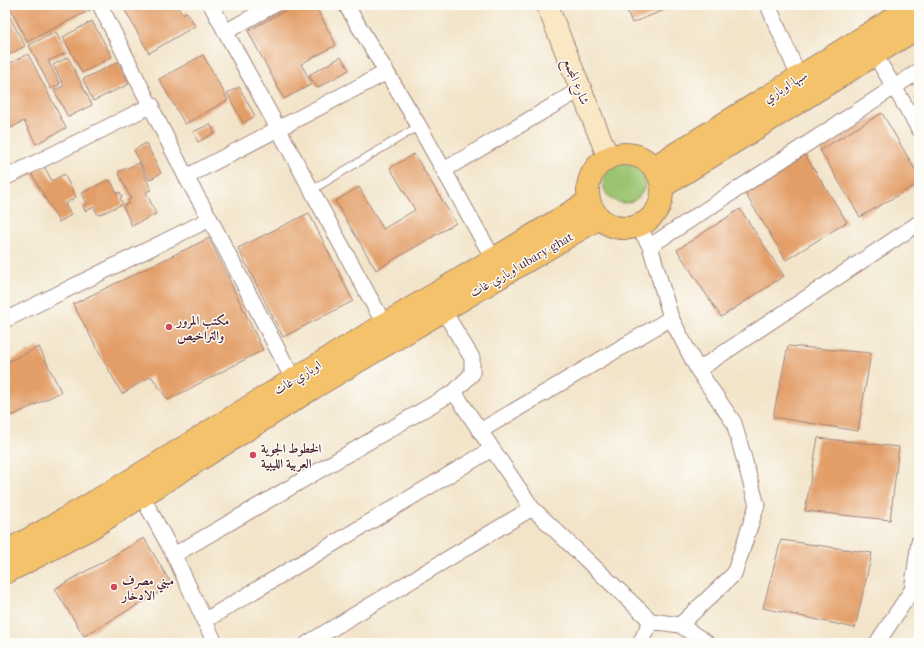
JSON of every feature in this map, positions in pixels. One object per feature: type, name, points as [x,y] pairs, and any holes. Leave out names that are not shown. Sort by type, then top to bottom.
[{"type":"highway","name":"سبها-اوباري","points":[[658,177],[799,77],[915,5]]},
{"type":"highway","name":"سبها-اوباري","points":[[658,177],[875,55],[919,27]]},
{"type":"highway","points":[[620,153],[633,154],[645,159],[658,177],[661,199],[657,210],[649,219],[638,226],[628,228],[618,227],[594,210],[587,188],[590,176],[597,165],[608,157],[620,153]]},
{"type":"highway","name":"اوباري-غات","points":[[5,552],[81,511],[137,488],[388,332],[494,260],[594,210]]},
{"type":"highway","name":"اوباري-غات ubary-ghat","points":[[443,310],[594,210]]},
{"type":"highway","name":"اوباري-غات","points":[[5,573],[91,528],[137,488],[293,379],[388,332],[443,310]]},
{"type":"street","points":[[100,5],[152,105],[186,177],[210,219],[293,379]]},
{"type":"street","points":[[211,5],[388,332]]},
{"type":"street","points":[[225,32],[274,5]]},
{"type":"street","points":[[346,5],[385,73],[419,126],[494,260]]},
{"type":"street","name":"شارع المجمع","points":[[547,5],[608,157]]},
{"type":"street","points":[[768,5],[799,77]]},
{"type":"street","points":[[875,55],[919,129]]},
{"type":"street","points":[[650,246],[893,86],[919,71]]},
{"type":"street","points":[[186,177],[385,73]]},
{"type":"street","points":[[444,170],[581,89]]},
{"type":"street","points":[[5,178],[152,105]]},
{"type":"street","points":[[5,320],[210,219]]},
{"type":"street","points":[[698,370],[919,223]]},
{"type":"street","points":[[638,226],[650,246],[671,318],[698,370],[734,423],[757,505],[734,574],[680,625]]},
{"type":"street","points":[[174,556],[454,392],[472,374],[472,358],[443,310]]},
{"type":"street","points":[[480,431],[671,318]]},
{"type":"street","points":[[454,392],[532,508],[651,621],[680,625],[707,643]]},
{"type":"street","points":[[204,621],[492,449]]},
{"type":"street","points":[[137,488],[174,556],[215,643]]},
{"type":"street","points":[[308,643],[532,508]]},
{"type":"street","points":[[877,643],[912,590],[919,542]]},
{"type":"street","points":[[640,643],[651,621]]},
{"type":"lane","points":[[312,190],[419,126]]},
{"type":"green space","points":[[620,161],[628,161],[636,164],[642,170],[645,182],[642,194],[636,200],[628,203],[620,203],[612,200],[606,194],[603,186],[603,178],[606,170],[612,164]]},
{"type":"building","points":[[9,5],[90,5],[92,9],[27,42]]},
{"type":"building","points":[[122,5],[177,5],[182,14],[187,12],[195,26],[149,53]]},
{"type":"building","points":[[295,5],[315,5],[336,45],[301,64],[312,84],[284,99],[248,31]]},
{"type":"building","points":[[625,5],[677,5],[632,23]]},
{"type":"building","points":[[5,8],[25,46],[5,57]]},
{"type":"building","points":[[92,21],[112,57],[82,73],[63,37]]},
{"type":"building","points":[[56,32],[66,53],[48,61],[60,84],[51,89],[29,45]]},
{"type":"building","points":[[28,54],[66,128],[36,144],[24,121],[5,131],[5,66]]},
{"type":"building","points":[[203,55],[228,100],[185,124],[159,79]]},
{"type":"building","points":[[68,57],[92,105],[68,117],[54,90],[64,86],[53,65]]},
{"type":"building","points":[[341,57],[349,70],[317,88],[309,75]]},
{"type":"building","points":[[118,62],[129,84],[93,101],[83,79]]},
{"type":"building","points":[[239,87],[255,116],[243,123],[227,93]]},
{"type":"building","points":[[919,93],[919,104],[914,96]]},
{"type":"building","points":[[882,113],[919,176],[919,183],[860,217],[820,150]]},
{"type":"building","points":[[210,124],[215,133],[198,142],[193,132]]},
{"type":"building","points":[[146,143],[161,173],[149,180],[134,150]]},
{"type":"building","points":[[414,154],[456,223],[376,270],[335,201],[359,187],[383,229],[415,210],[390,168]]},
{"type":"building","points":[[805,155],[847,222],[786,260],[745,193]]},
{"type":"building","points":[[139,163],[151,190],[146,192],[156,214],[132,226],[123,206],[129,203],[128,200],[131,199],[118,172]]},
{"type":"building","points":[[44,166],[52,181],[64,174],[76,197],[65,204],[71,215],[59,222],[31,173]]},
{"type":"building","points":[[108,180],[111,181],[117,194],[120,192],[122,197],[120,198],[123,204],[98,215],[94,207],[85,211],[83,206],[87,203],[82,193]]},
{"type":"building","points":[[740,209],[784,276],[721,317],[677,250]]},
{"type":"building","points":[[309,213],[353,301],[283,337],[238,248]]},
{"type":"building","name":"مكتب المرور والتراخيص","points":[[209,238],[263,350],[168,400],[151,376],[122,394],[73,304]]},
{"type":"building","points":[[788,346],[871,353],[858,431],[773,417]]},
{"type":"building","points":[[39,347],[61,392],[12,416],[5,402],[5,363]]},
{"type":"building","points":[[818,438],[899,447],[890,520],[805,511]]},
{"type":"building","name":"مبني مصرف الادخار","points":[[144,538],[172,585],[84,636],[55,589]]},
{"type":"building","points":[[781,540],[872,553],[855,628],[763,608]]},
{"type":"place","name":"مكتب المرور والتراخيص","points":[[169,327]]},
{"type":"place","name":"الخطوط الجوية العربية الليبية","points":[[253,455]]},
{"type":"place","name":"مبني مصرف الادخار","points":[[114,587]]}]
